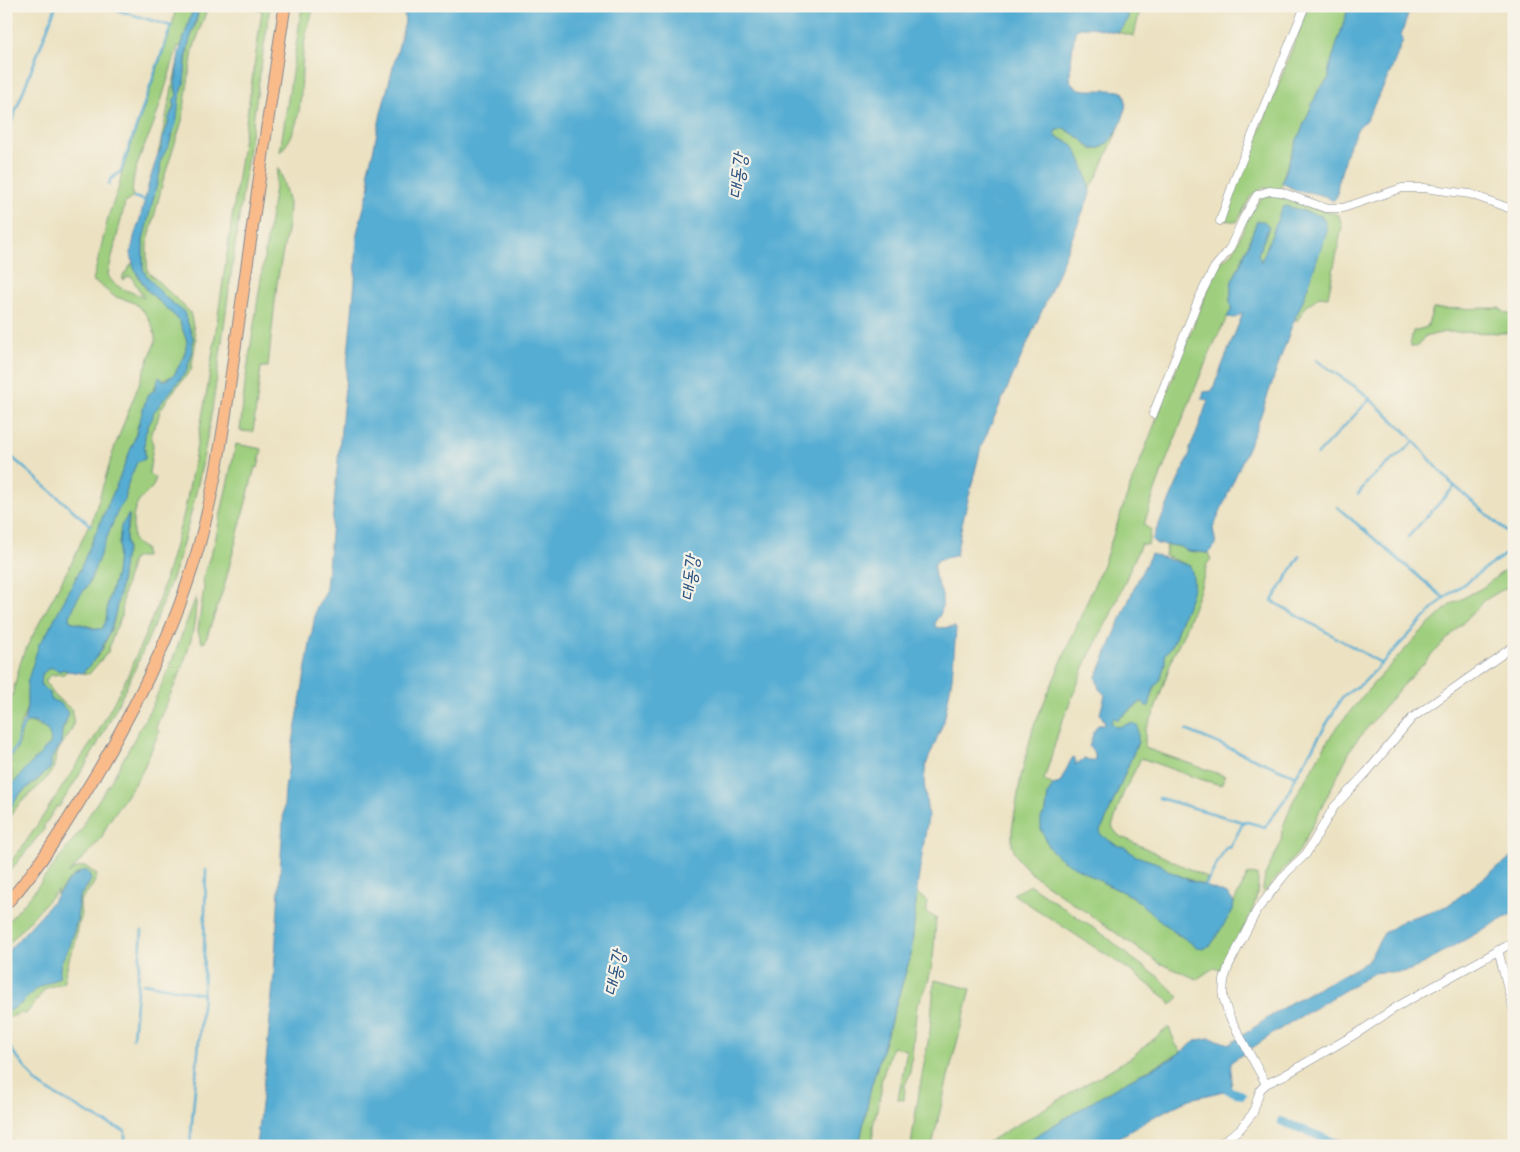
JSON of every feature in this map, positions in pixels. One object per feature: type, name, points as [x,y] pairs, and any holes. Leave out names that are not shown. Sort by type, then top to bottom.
[{"type":"highway","points":[[6,904],[30,877],[57,838],[116,740],[150,672],[187,584],[208,504],[223,427],[285,6]]},
{"type":"street","points":[[1220,220],[1236,175],[1306,6]]},
{"type":"street","points":[[1153,414],[1172,371],[1199,298],[1214,268],[1229,250],[1244,217],[1257,195],[1269,191],[1281,192],[1325,208],[1343,208],[1402,188],[1424,188],[1470,194],[1514,210]]},
{"type":"street","points":[[1266,1084],[1225,1006],[1223,998],[1224,980],[1229,965],[1257,910],[1287,872],[1306,854],[1334,807],[1367,772],[1412,718],[1514,646]]},
{"type":"street","points":[[1217,1146],[1240,1129],[1253,1113],[1260,1090],[1266,1084],[1359,1032],[1398,1006],[1514,942]]},
{"type":"street","points":[[1498,950],[1514,1012]]},
{"type":"green space","points":[[176,6],[194,6],[181,47],[178,46],[155,120],[136,168],[132,188],[133,197],[125,203],[108,274],[118,287],[144,298],[132,278],[129,276],[123,280],[123,276],[133,262],[137,275],[147,290],[179,320],[187,341],[186,349],[174,375],[156,384],[138,424],[134,441],[117,484],[78,574],[47,633],[39,644],[27,707],[18,733],[16,746],[6,758],[6,720],[24,652],[75,556],[88,526],[91,525],[115,446],[155,343],[152,326],[143,310],[134,303],[112,295],[101,285],[93,281],[109,214],[172,26]]},
{"type":"green space","points":[[200,6],[208,6],[193,50],[182,121],[163,181],[147,246],[148,272],[190,312],[196,340],[191,370],[168,398],[151,432],[153,446],[149,474],[155,478],[155,482],[138,503],[133,519],[133,538],[135,543],[145,549],[145,557],[138,557],[132,560],[123,596],[122,616],[114,632],[108,652],[89,674],[82,673],[102,650],[113,625],[127,550],[126,534],[129,515],[121,526],[116,574],[108,602],[106,621],[102,630],[70,621],[69,619],[77,599],[88,585],[118,510],[125,500],[128,483],[137,462],[145,459],[145,433],[152,413],[186,372],[192,353],[193,338],[186,317],[166,298],[143,269],[143,240],[160,172],[161,159],[172,138],[179,98],[183,89],[189,41]]},
{"type":"green space","points":[[252,6],[270,6],[214,399],[201,471],[183,543],[155,623],[136,667],[103,733],[59,807],[57,806],[43,827],[45,828],[6,876],[6,866],[22,848],[97,734],[128,675],[156,609],[185,510],[208,385],[262,11]]},
{"type":"green space","points":[[302,6],[314,6],[304,44],[298,115],[289,141],[280,152]]},
{"type":"green space","points":[[1119,6],[1141,6],[1134,36],[1116,32],[1120,30],[1128,18],[1125,11]]},
{"type":"green space","points":[[1308,6],[1349,6],[1329,69],[1329,78],[1318,91],[1292,152],[1283,177],[1281,190],[1263,188],[1251,196],[1237,222],[1225,220],[1229,201],[1271,103]]},
{"type":"green space","points":[[178,61],[175,88],[177,96],[174,99],[164,141],[158,154]]},
{"type":"green space","points":[[1120,125],[1090,189],[1073,146],[1069,142],[1056,137],[1055,131],[1064,128],[1092,149],[1097,149],[1109,142]]},
{"type":"green space","points":[[278,167],[289,203],[288,225],[277,283],[268,367],[261,367],[253,432],[240,431],[245,384]]},
{"type":"green space","points":[[1272,195],[1339,215],[1342,227],[1328,297],[1319,296],[1305,308],[1297,321],[1295,318],[1327,231],[1260,263],[1258,254],[1269,227],[1257,221],[1232,281],[1230,301],[1232,309],[1201,374],[1153,497],[1144,525],[1151,530],[1148,545],[1141,544],[1111,614],[1088,658],[1060,727],[1044,780],[1053,785],[1048,794],[1046,811],[1088,873],[1133,897],[1179,936],[1233,910],[1234,902],[1248,874],[1257,875],[1258,886],[1252,910],[1247,923],[1221,970],[1215,967],[1197,979],[1159,963],[1033,875],[1018,859],[1012,846],[1012,830],[1021,776],[1033,728],[1104,562],[1130,487],[1211,281],[1219,264],[1233,252],[1251,212],[1262,197]]},
{"type":"green space","points":[[1499,308],[1507,314],[1514,314],[1514,333],[1445,332],[1424,337],[1417,347],[1410,346],[1413,331],[1427,327],[1433,309]]},
{"type":"green space","points":[[236,444],[262,449],[258,468],[255,467],[224,587],[205,642],[202,643],[198,631],[204,588],[203,578],[215,541]]},
{"type":"green space","points":[[1167,545],[1178,546],[1188,551],[1208,553],[1211,559],[1207,564],[1200,590],[1174,653],[1154,713],[1145,731],[1145,748],[1225,776],[1221,785],[1141,758],[1123,794],[1112,827],[1118,835],[1208,878],[1203,885],[1169,871],[1160,864],[1136,856],[1124,847],[1116,845],[1100,835],[1100,829],[1104,824],[1138,742],[1129,723],[1122,727],[1115,727],[1111,723],[1113,718],[1118,719],[1143,701],[1151,699],[1162,673],[1165,654],[1173,642],[1191,595],[1193,581],[1190,566],[1165,556]]},
{"type":"green space","points":[[1514,563],[1514,583],[1485,600],[1401,687],[1353,745],[1300,850],[1262,895],[1265,875],[1281,843],[1282,830],[1292,803],[1333,732],[1373,684],[1421,632],[1450,605],[1482,588]]},
{"type":"green space","points":[[196,597],[193,632],[189,648],[156,727],[159,732],[142,772],[108,823],[101,839],[68,874],[76,868],[85,866],[97,875],[93,885],[80,901],[81,918],[63,983],[46,988],[26,1014],[20,1013],[6,1019],[6,1013],[22,1003],[36,989],[56,979],[61,962],[72,938],[77,920],[79,897],[89,885],[87,871],[82,871],[74,876],[56,895],[57,890],[6,947],[6,924],[31,895],[84,826],[83,824],[113,778],[151,708],[169,669]]},
{"type":"green space","points":[[50,667],[60,671],[63,669],[67,671],[64,674],[51,675],[45,681],[55,696],[72,710],[73,724],[58,750],[52,772],[20,803],[6,824],[9,809],[15,800],[48,771],[51,759],[61,744],[62,730],[67,722],[41,685],[42,674]]},
{"type":"green space","points":[[29,721],[47,730],[51,739],[50,744],[6,793],[13,778],[10,758],[18,746],[26,723]]},
{"type":"green space","points":[[1030,885],[1108,938],[1160,978],[1179,997],[1171,1005],[1166,998],[1131,971],[1013,894]]},
{"type":"green space","points":[[917,893],[927,902],[927,913],[936,918],[934,952],[930,974],[923,996],[917,1005],[910,1074],[905,1085],[904,1100],[898,1099],[907,1050],[892,1047],[881,1082],[881,1092],[873,1126],[873,1146],[859,1146],[871,1087],[911,955]]},
{"type":"green space","points":[[935,980],[971,989],[932,1146],[911,1146],[930,1031]]},
{"type":"green space","points":[[1169,1027],[1176,1045],[1182,1052],[1129,1080],[1019,1146],[981,1146],[1130,1058]]},
{"type":"water","points":[[194,6],[200,6],[187,50],[184,84],[179,98],[177,120],[169,145],[161,159],[160,172],[143,240],[143,269],[166,298],[184,312],[193,338],[192,353],[186,372],[153,413],[145,436],[145,459],[137,462],[128,483],[125,500],[118,510],[88,585],[77,599],[69,619],[70,621],[95,629],[102,629],[106,621],[108,602],[116,574],[121,526],[129,514],[126,535],[127,549],[120,591],[108,635],[93,662],[82,673],[63,669],[60,671],[50,667],[42,674],[41,685],[50,694],[51,699],[61,704],[69,714],[62,730],[61,744],[51,759],[51,768],[20,794],[6,815],[6,793],[50,744],[51,739],[47,730],[39,724],[34,722],[24,723],[27,707],[27,683],[39,644],[47,633],[78,574],[134,441],[147,396],[155,389],[159,377],[164,381],[174,375],[185,354],[187,341],[179,320],[147,290],[134,268],[131,253],[149,183],[174,107],[174,99],[177,95],[175,84],[179,53]]},
{"type":"water","name":"대동강","points":[[380,6],[1119,6],[1128,14],[1128,18],[1120,30],[1116,32],[1090,27],[1079,28],[1075,31],[1071,82],[1080,89],[1123,92],[1125,108],[1123,118],[1113,137],[1107,144],[1099,148],[1092,149],[1064,128],[1055,131],[1056,137],[1071,144],[1081,160],[1090,194],[1048,297],[981,447],[956,555],[937,561],[934,567],[942,595],[941,613],[935,625],[937,628],[955,627],[956,629],[952,678],[944,721],[926,765],[924,781],[928,817],[918,881],[911,955],[871,1087],[859,1146],[256,1146],[274,973],[285,789],[316,609],[326,588],[355,281],[357,233],[370,185],[368,170],[405,22],[402,11]]},
{"type":"water","points":[[1349,6],[1411,6],[1401,35],[1403,40],[1390,73],[1367,119],[1358,128],[1347,150],[1338,184],[1337,196],[1333,201],[1325,196],[1297,191],[1282,183],[1292,152],[1318,91],[1329,78],[1329,69]]},
{"type":"water","points":[[1286,206],[1321,216],[1327,231],[1256,429],[1213,528],[1216,545],[1208,553],[1188,551],[1178,546],[1157,544],[1152,540],[1190,454],[1190,447],[1208,400],[1202,399],[1204,392],[1212,391],[1243,313],[1235,318],[1227,317],[1232,309],[1230,301],[1232,281],[1242,261],[1257,221],[1264,221],[1269,227],[1258,254],[1261,262],[1282,208]]},
{"type":"water","points":[[1151,554],[1190,566],[1193,589],[1173,642],[1165,654],[1161,678],[1154,688],[1149,706],[1146,706],[1142,701],[1118,719],[1113,718],[1111,723],[1115,727],[1130,724],[1138,726],[1138,742],[1100,830],[1101,835],[1116,845],[1124,847],[1136,856],[1160,864],[1169,871],[1189,880],[1227,894],[1234,902],[1233,910],[1211,945],[1204,948],[1197,947],[1169,928],[1133,897],[1061,859],[1050,849],[1041,829],[1041,818],[1046,811],[1048,794],[1053,785],[1060,783],[1073,757],[1076,761],[1075,765],[1085,758],[1089,761],[1095,761],[1095,754],[1089,747],[1094,731],[1098,725],[1103,725],[1105,722],[1100,714],[1105,695],[1099,689],[1096,677]]},
{"type":"water","points":[[1514,855],[1514,913],[1414,968],[1400,972],[1372,974],[1286,1025],[1231,1062],[1232,1083],[1228,1090],[1190,1099],[1155,1116],[1105,1146],[1019,1146],[1129,1080],[1173,1058],[1197,1040],[1210,1038],[1230,1044],[1290,1003],[1367,962],[1384,933],[1404,920],[1447,906]]},
{"type":"water","points":[[84,870],[89,873],[91,880],[79,897],[77,920],[70,946],[61,962],[59,977],[36,989],[22,1003],[6,1013],[6,953],[42,914],[70,879]]},
{"type":"waterway","points":[[6,136],[56,6]]},
{"type":"waterway","points":[[103,6],[171,26],[121,171],[110,180],[109,185]]},
{"type":"waterway","points":[[134,197],[144,200]]},
{"type":"waterway","points":[[1316,360],[1360,390],[1406,432],[1450,482],[1514,538]]},
{"type":"waterway","points":[[1317,455],[1370,399]]},
{"type":"waterway","points":[[1358,494],[1370,479],[1414,442]]},
{"type":"waterway","points":[[6,452],[90,525]]},
{"type":"waterway","points":[[1408,537],[1454,487]]},
{"type":"waterway","points":[[1337,507],[1444,598]]},
{"type":"waterway","points":[[1205,886],[1226,847],[1230,848],[1244,821],[1265,827],[1287,796],[1296,776],[1343,696],[1363,683],[1444,598],[1514,548]]},
{"type":"waterway","points":[[1300,556],[1272,601],[1381,663]]},
{"type":"waterway","points":[[6,761],[17,745],[24,723]]},
{"type":"waterway","points":[[1186,730],[1296,776]]},
{"type":"waterway","points":[[1159,798],[1243,822]]},
{"type":"waterway","points":[[190,1146],[203,994],[206,870]]},
{"type":"waterway","points":[[133,1038],[142,931]]},
{"type":"waterway","points":[[143,983],[203,994]]},
{"type":"waterway","points":[[6,1043],[37,1083],[102,1121],[125,1131],[125,1146]]},
{"type":"waterway","points":[[1228,1090],[1242,1095]]},
{"type":"waterway","points":[[1281,1121],[1344,1146]]}]
